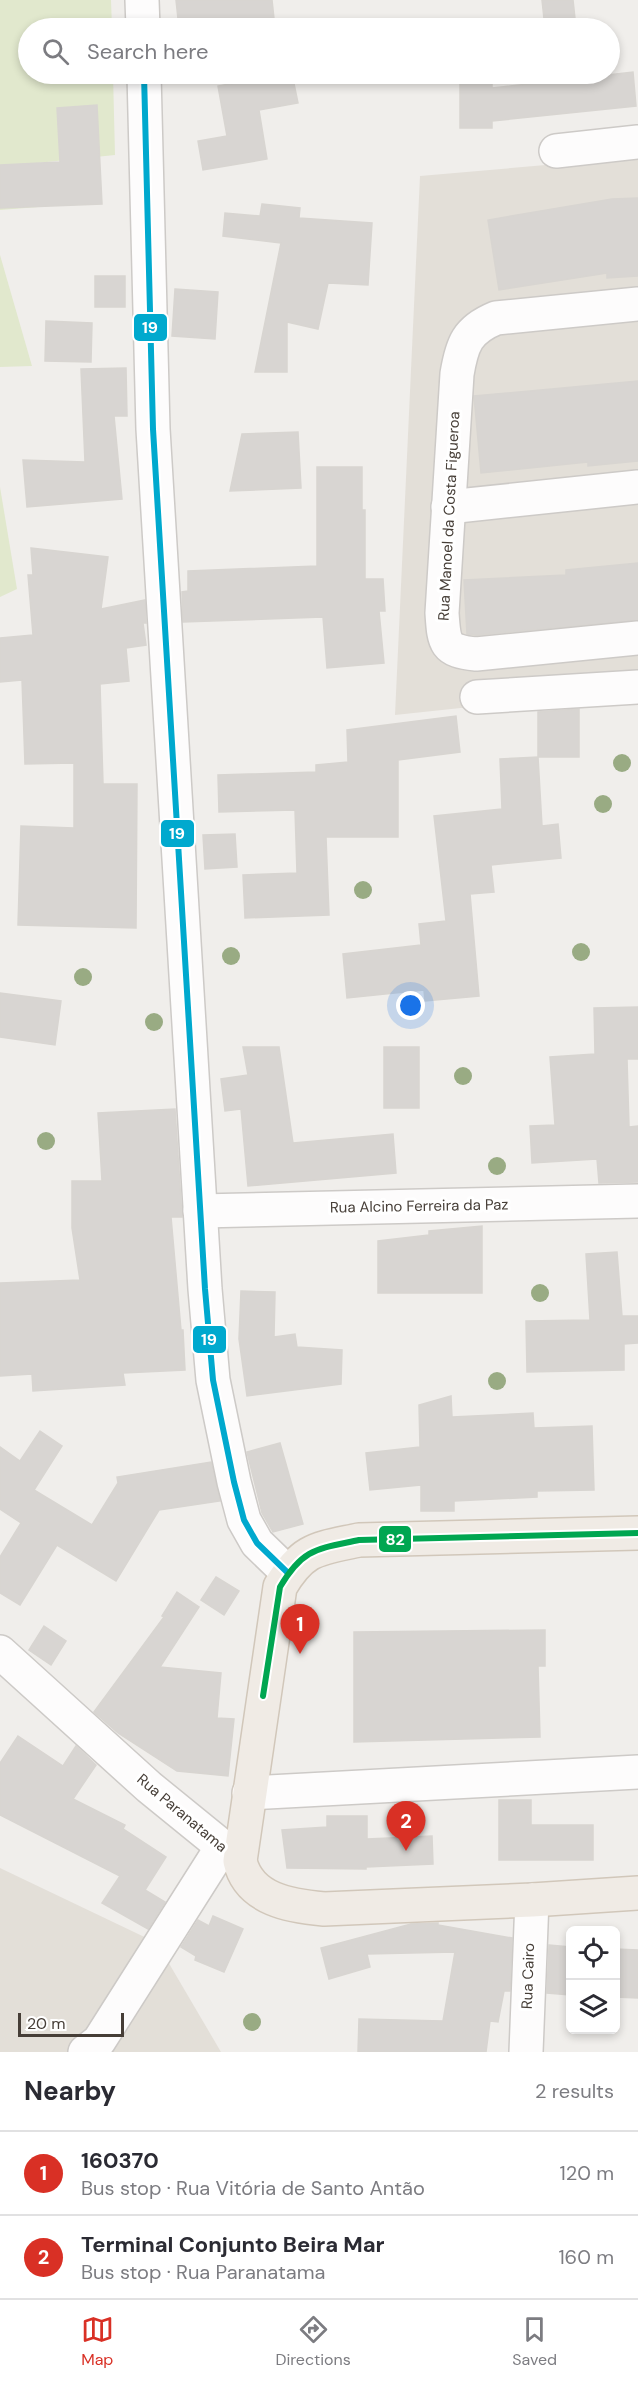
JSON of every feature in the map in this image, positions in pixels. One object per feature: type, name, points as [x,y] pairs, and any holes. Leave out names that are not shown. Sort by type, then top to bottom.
[{"type":"main road","points":[[231,1854],[249,1793],[280,1587],[288,1573],[304,1555],[326,1547],[359,1540],[638,1533]]},
{"type":"main road","name":"Rua Paranatama","points":[[231,1854],[251,1884],[271,1898],[295,1906],[324,1909],[638,1893]]},
{"type":"street","points":[[142,0],[143,18]]},
{"type":"street","points":[[144,84],[153,429],[213,1380],[244,1520],[256,1543],[288,1573]]},
{"type":"street","points":[[556,151],[638,142]]},
{"type":"street","name":"Rua Manoel da Costa Figueroa","points":[[638,304],[496,318],[470,334],[461,349],[442,613],[444,635],[449,646],[458,652],[476,654],[638,638]]},
{"type":"street","points":[[448,507],[638,487]]},
{"type":"street","points":[[477,697],[638,687]]},
{"type":"street","name":"Rua Alcino Ferreira da Paz","points":[[201,1211],[638,1201]]},
{"type":"street","name":"Rua Paranatama","points":[[0,1652],[149,1787],[231,1854]]},
{"type":"street","points":[[249,1793],[638,1772]]},
{"type":"street","points":[[85,2052],[99,2041],[231,1854]]},
{"type":"street","name":"Rua Cairo","points":[[526,2052],[532,1900]]},
{"type":"shaded area","points":[[638,157],[638,689],[395,715],[420,176]]},
{"type":"shaded area","points":[[0,1868],[157,1943],[221,2052],[0,2052]]},
{"type":"green space","points":[[0,0],[111,0],[112,18],[18,18],[18,84],[113,84],[115,155],[37,163],[39,207],[0,210]]},
{"type":"green space","points":[[0,255],[32,366],[0,367]]},
{"type":"green space","points":[[0,487],[17,589],[0,597]]},
{"type":"building","points":[[176,0],[272,0],[274,18],[178,18]]},
{"type":"building","points":[[542,0],[573,0],[575,18],[544,18]]},
{"type":"building","points":[[633,72],[636,106],[492,121],[492,128],[460,128],[460,84],[492,84],[492,88],[527,84],[620,84],[620,73]]},
{"type":"building","points":[[294,84],[298,103],[259,110],[267,159],[203,170],[198,141],[227,136],[218,86]]},
{"type":"building","points":[[97,105],[102,204],[0,208],[0,165],[60,162],[57,108]]},
{"type":"building","points":[[638,198],[638,276],[607,278],[607,273],[499,290],[488,220],[612,199]]},
{"type":"building","points":[[262,204],[300,208],[299,218],[372,223],[368,285],[328,283],[318,329],[287,322],[287,372],[255,372],[281,243],[223,236],[225,213],[260,216]]},
{"type":"building","points":[[95,276],[125,276],[125,307],[95,307]]},
{"type":"building","points":[[175,289],[218,292],[215,339],[172,336]]},
{"type":"building","points":[[46,321],[92,323],[91,362],[45,361]]},
{"type":"building","points":[[126,368],[127,416],[114,416],[122,499],[27,507],[23,460],[85,462],[81,369]]},
{"type":"building","points":[[638,381],[638,461],[588,466],[588,462],[481,473],[474,396]]},
{"type":"building","points":[[298,432],[301,488],[230,491],[242,434]]},
{"type":"building","points":[[317,467],[362,467],[362,510],[365,510],[365,579],[383,579],[385,611],[379,611],[384,663],[327,668],[323,617],[183,622],[182,592],[188,591],[188,571],[317,566]]},
{"type":"building","points":[[31,548],[108,557],[101,609],[145,600],[146,623],[143,623],[146,645],[126,648],[129,681],[100,684],[103,784],[137,784],[136,928],[18,925],[21,826],[74,828],[74,763],[25,764],[22,680],[0,682],[0,638],[33,635],[28,575],[33,575]]},
{"type":"building","points":[[638,563],[638,620],[467,634],[464,580],[566,575],[566,570]]},
{"type":"building","points":[[579,709],[579,757],[538,757],[538,712]]},
{"type":"building","points":[[456,716],[460,752],[398,760],[398,837],[326,837],[329,915],[245,918],[243,875],[297,873],[295,810],[219,812],[218,775],[316,772],[316,765],[348,762],[347,730]]},
{"type":"building","points":[[538,757],[542,826],[558,824],[561,858],[491,865],[494,892],[470,894],[479,996],[425,1001],[424,990],[347,998],[343,954],[421,945],[419,924],[446,921],[434,816],[502,809],[500,759]]},
{"type":"building","points":[[235,834],[237,867],[205,869],[203,835]]},
{"type":"building","points":[[0,993],[61,1001],[55,1045],[0,1037]]},
{"type":"building","points":[[638,1007],[638,1059],[627,1059],[629,1127],[638,1126],[638,1182],[599,1183],[597,1159],[532,1163],[530,1126],[555,1125],[550,1057],[595,1054],[594,1008]]},
{"type":"building","points":[[243,1047],[279,1047],[293,1143],[393,1134],[396,1173],[248,1186],[241,1109],[225,1111],[221,1079],[248,1075]]},
{"type":"building","points":[[384,1047],[419,1047],[419,1108],[384,1108]]},
{"type":"building","points":[[175,1109],[182,1217],[171,1217],[185,1370],[123,1373],[125,1385],[33,1391],[32,1374],[0,1376],[0,1283],[80,1280],[72,1228],[72,1181],[102,1181],[98,1113]]},
{"type":"building","points":[[482,1226],[482,1293],[378,1293],[378,1241],[429,1235],[429,1231]]},
{"type":"building","points":[[617,1252],[622,1316],[638,1316],[638,1343],[624,1344],[624,1370],[527,1372],[526,1321],[590,1320],[586,1254]]},
{"type":"building","points":[[241,1291],[275,1292],[274,1337],[295,1334],[297,1347],[342,1350],[341,1384],[247,1396],[239,1339]]},
{"type":"building","points":[[451,1396],[452,1417],[533,1413],[534,1428],[592,1426],[594,1490],[537,1491],[537,1497],[454,1501],[454,1511],[421,1511],[421,1485],[370,1490],[366,1453],[420,1447],[419,1405]]},
{"type":"building","points":[[40,1431],[62,1446],[34,1490],[92,1525],[118,1483],[117,1477],[211,1462],[220,1501],[159,1510],[116,1581],[57,1545],[20,1605],[0,1593],[0,1557],[21,1523],[0,1509],[0,1447],[20,1461]]},
{"type":"building","points":[[280,1443],[303,1524],[273,1532],[262,1513],[247,1452]]},
{"type":"building","points":[[216,1577],[239,1591],[224,1615],[201,1600]]},
{"type":"building","points":[[177,1592],[199,1607],[160,1667],[221,1673],[217,1718],[234,1719],[228,1776],[177,1771],[118,1733],[94,1712],[164,1617],[162,1616]]},
{"type":"building","points":[[44,1626],[66,1641],[51,1665],[29,1650]]},
{"type":"building","points":[[545,1630],[545,1666],[538,1666],[540,1737],[354,1742],[354,1632]]},
{"type":"building","points":[[18,1736],[63,1766],[76,1746],[96,1765],[73,1799],[125,1825],[123,1829],[166,1857],[145,1890],[165,1902],[148,1929],[102,1903],[120,1876],[0,1815],[0,1763]]},
{"type":"building","points":[[499,1800],[531,1800],[531,1825],[593,1825],[593,1860],[499,1860]]},
{"type":"building","points":[[327,1816],[367,1816],[367,1839],[432,1836],[433,1864],[366,1867],[366,1869],[287,1868],[282,1830],[327,1827]]},
{"type":"building","points":[[213,1916],[243,1929],[224,1972],[195,1960],[196,1956],[181,1947],[198,1920],[209,1926]]},
{"type":"building","points":[[438,1923],[438,1925],[512,1938],[510,1991],[504,1991],[498,2022],[490,2021],[486,2052],[358,2052],[359,2019],[443,2021],[455,1952],[367,1954],[370,1967],[329,1979],[321,1948],[411,1924]]},
{"type":"building","points":[[549,1945],[566,1947],[566,1995],[547,1993]]},
{"type":"building","points":[[620,1949],[638,1950],[638,1998],[620,1997]]},
{"type":"transit line","name":"19","points":[[144,84],[153,429],[205,1289],[213,1380],[244,1520],[257,1543],[288,1573]]},
{"type":"transit line","name":"82","points":[[263,1696],[280,1587],[296,1564],[312,1552],[359,1540],[638,1533]]},
{"type":"place","name":"160370","points":[[300,1654]]},
{"type":"place","name":"Terminal Conjunto Beira Mar","points":[[406,1851]]}]
